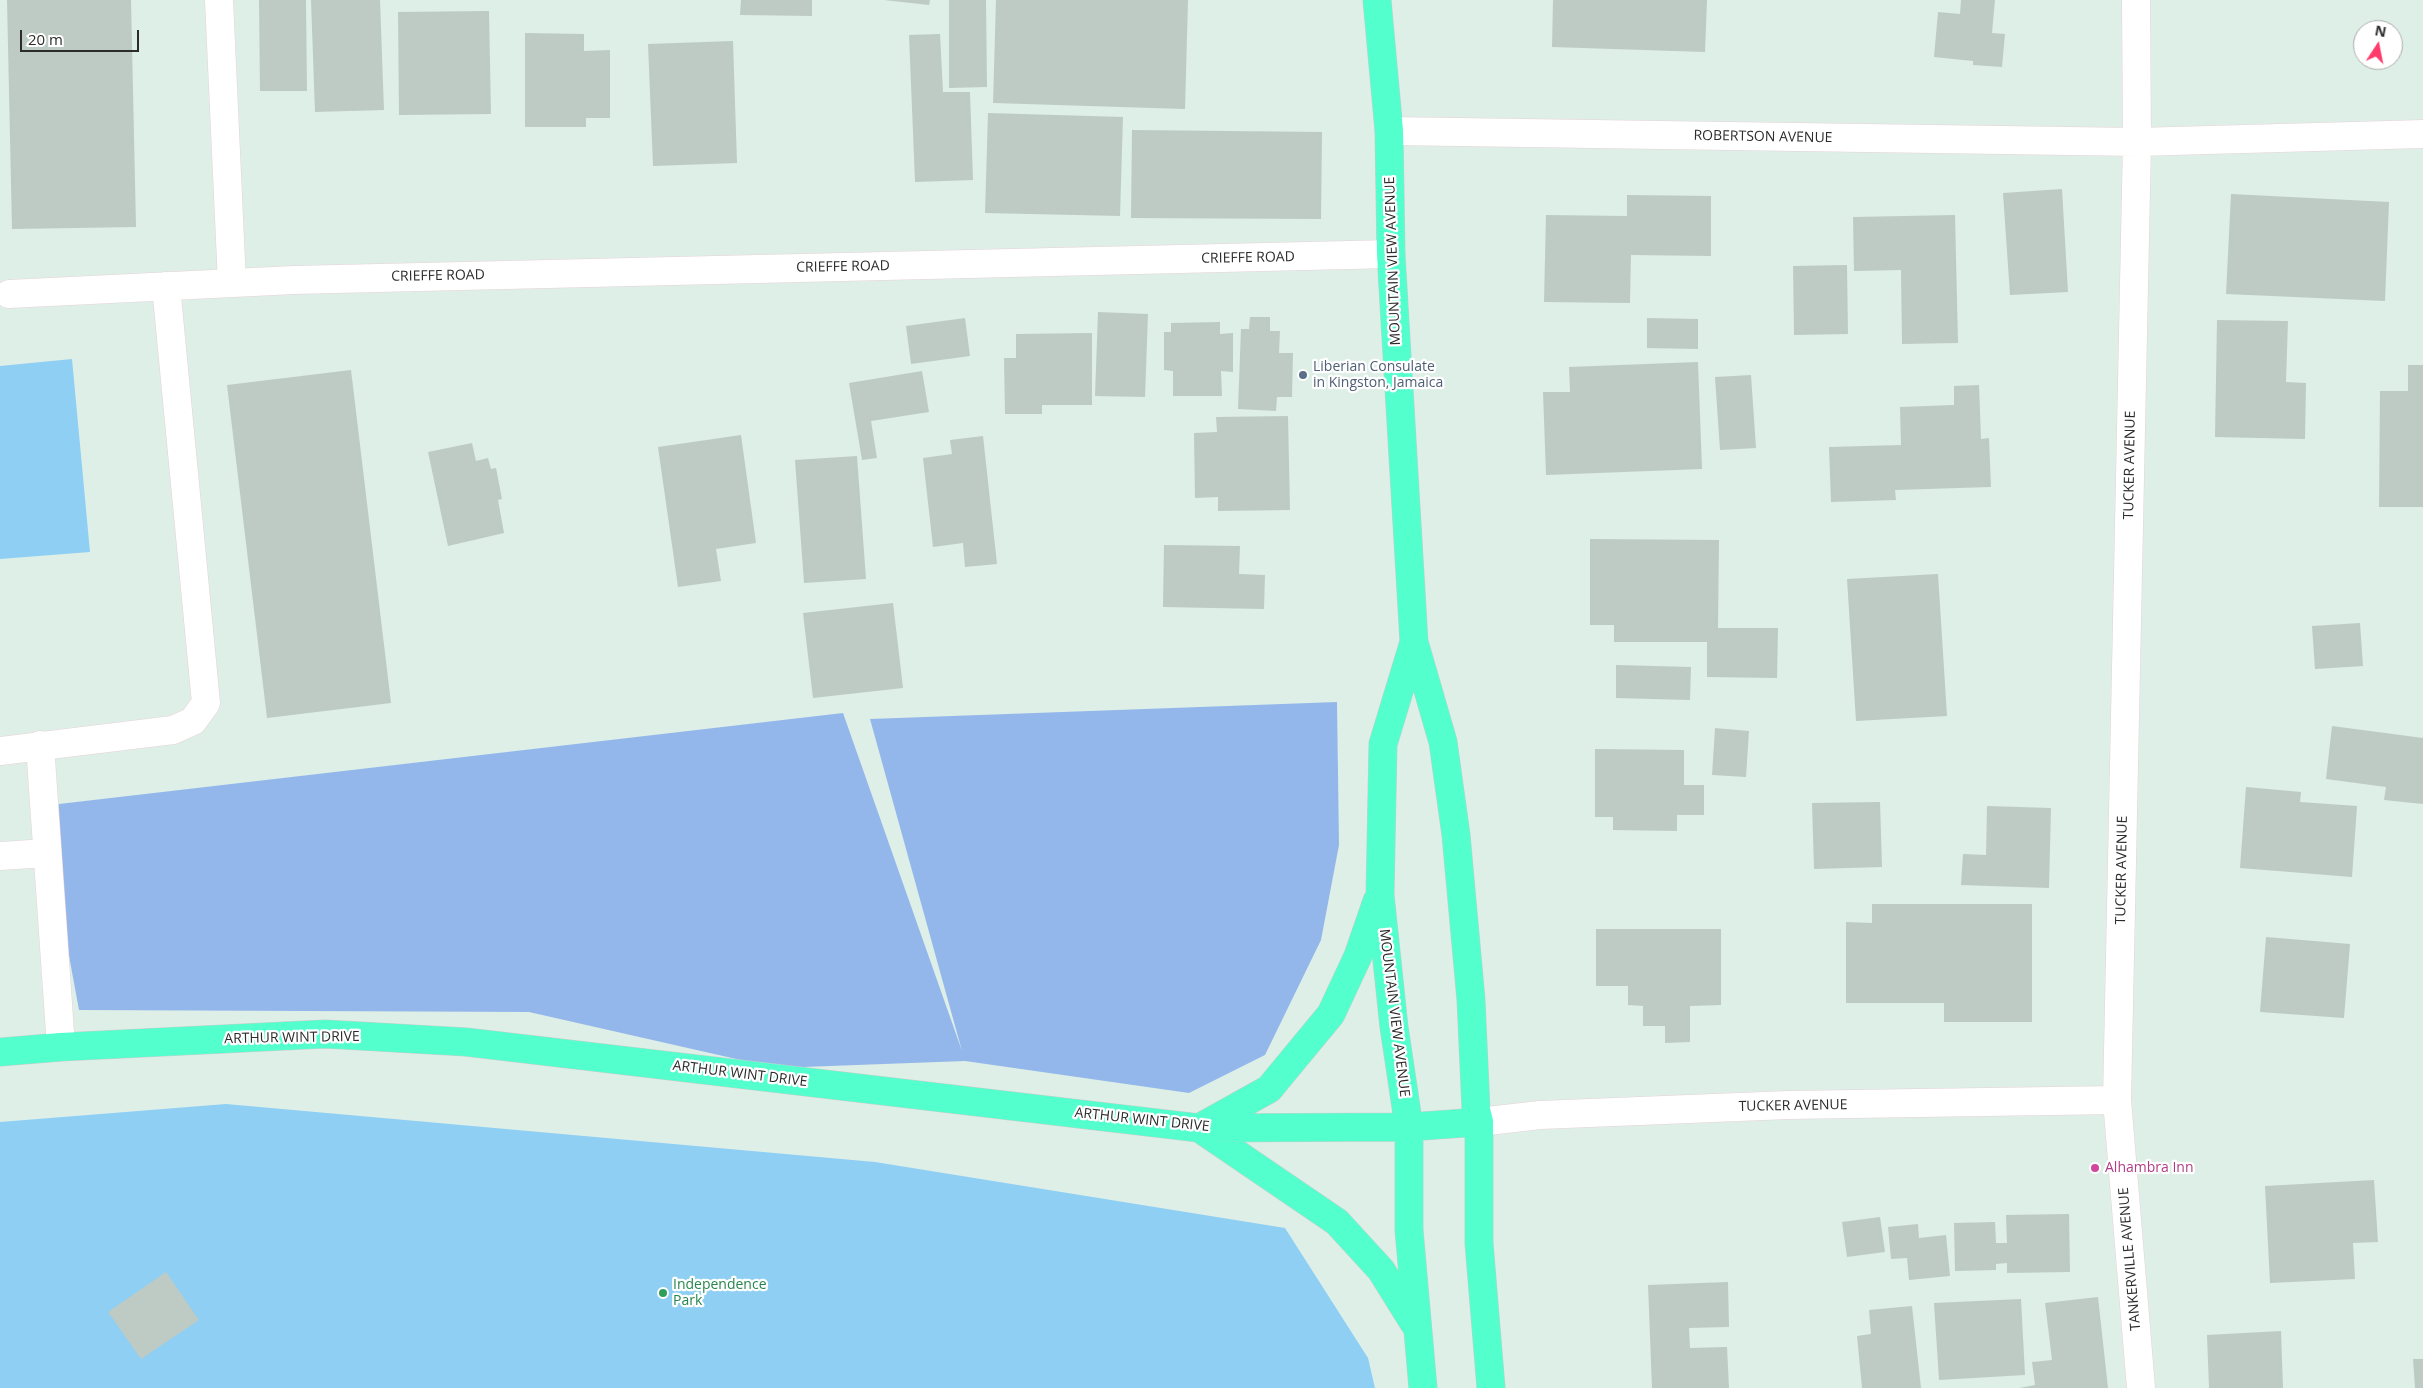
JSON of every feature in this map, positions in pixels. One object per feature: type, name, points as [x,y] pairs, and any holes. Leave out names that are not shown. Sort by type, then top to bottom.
[{"type":"main road","name":"MOUNTAIN VIEW AVENUE","points":[[1376,0],[1389,131],[1391,254],[1414,642],[1443,742],[1455,826],[1471,1000],[1476,1110],[1479,1122],[1479,1243],[1491,1388]]},
{"type":"main road","name":"MOUNTAIN VIEW AVENUE","points":[[1414,642],[1383,744],[1380,895],[1394,1027],[1409,1127],[1409,1230],[1423,1388]]},
{"type":"main road","points":[[1380,895],[1358,956],[1331,1014],[1269,1089],[1199,1128],[1337,1222],[1381,1270],[1417,1327]]},
{"type":"main road","name":"ARTHUR WINT DRIVE","points":[[0,1052],[61,1047],[325,1034],[466,1042],[1199,1128],[1409,1127],[1479,1122]]},
{"type":"street","points":[[219,0],[232,283]]},
{"type":"street","name":"TUCKER AVENUE","points":[[1479,1122],[1540,1115],[1769,1106],[2117,1100],[2137,142],[2136,0]]},
{"type":"street","name":"ROBERTSON AVENUE","points":[[1389,131],[2137,142],[2423,134]]},
{"type":"street","name":"CRIEFFE ROAD","points":[[9,294],[294,280],[1391,254]]},
{"type":"street","points":[[0,751],[173,730],[193,721],[206,704],[166,286]]},
{"type":"street","points":[[40,746],[61,1047]]},
{"type":"street","points":[[0,856],[47,853]]},
{"type":"street","name":"TANKERVILLE AVENUE","points":[[2117,1100],[2141,1388]]},
{"type":"shaded area","points":[[72,359],[90,552],[0,559],[0,366]]},
{"type":"shaded area","points":[[1337,702],[1339,845],[1321,940],[1265,1055],[1189,1093],[965,1061],[776,1068],[529,1012],[79,1010],[46,831],[59,804],[843,713],[962,1051],[870,719]]},
{"type":"shaded area","name":"Independence Park","points":[[226,1104],[875,1162],[1285,1228],[1368,1358],[1375,1388],[0,1388],[0,1122]]},
{"type":"building","points":[[7,0],[131,0],[136,227],[12,229]]},
{"type":"building","points":[[259,0],[306,0],[307,91],[260,91]]},
{"type":"building","points":[[311,0],[380,0],[384,110],[315,112]]},
{"type":"building","points":[[741,0],[812,0],[812,16],[740,15]]},
{"type":"building","points":[[884,0],[930,0],[929,5]]},
{"type":"building","points":[[949,0],[986,0],[987,87],[949,88]]},
{"type":"building","points":[[996,0],[1188,0],[1185,109],[993,103]]},
{"type":"building","points":[[1553,0],[1707,0],[1705,52],[1552,47]]},
{"type":"building","points":[[1961,0],[1995,0],[1992,33],[2005,34],[2002,67],[1973,65],[1973,61],[1934,57],[1938,12],[1960,14]]},
{"type":"building","points":[[489,11],[491,114],[399,115],[398,12]]},
{"type":"building","points":[[525,33],[584,34],[584,51],[610,50],[610,118],[586,118],[586,127],[525,127]]},
{"type":"building","points":[[940,34],[943,92],[970,92],[973,180],[915,182],[909,35]]},
{"type":"building","points":[[733,41],[737,163],[653,166],[648,44]]},
{"type":"building","points":[[988,113],[1123,117],[1120,216],[985,213]]},
{"type":"building","points":[[1132,130],[1322,132],[1321,219],[1131,218]]},
{"type":"building","points":[[2062,189],[2068,292],[2010,295],[2003,193]]},
{"type":"building","points":[[2231,194],[2389,202],[2385,301],[2226,294]]},
{"type":"building","points":[[1627,195],[1711,196],[1711,256],[1631,255],[1630,303],[1544,302],[1546,215],[1627,216]]},
{"type":"building","points":[[1955,215],[1958,343],[1902,344],[1901,270],[1854,271],[1853,217]]},
{"type":"building","points":[[1847,265],[1848,334],[1794,335],[1793,266]]},
{"type":"building","points":[[1098,312],[1148,314],[1145,397],[1095,396]]},
{"type":"building","points":[[1250,317],[1270,317],[1270,331],[1280,331],[1279,353],[1293,353],[1292,397],[1277,397],[1276,411],[1238,409],[1241,329],[1249,329]]},
{"type":"building","points":[[965,318],[970,356],[911,364],[906,326]]},
{"type":"building","points":[[1647,318],[1698,319],[1698,349],[1647,348]]},
{"type":"building","points":[[2217,320],[2288,321],[2286,382],[2306,383],[2305,439],[2215,437]]},
{"type":"building","points":[[1220,322],[1220,334],[1233,333],[1233,372],[1221,371],[1222,396],[1173,396],[1173,371],[1164,370],[1164,332],[1171,332],[1171,323]]},
{"type":"building","points":[[1092,333],[1092,405],[1042,405],[1042,414],[1005,414],[1004,358],[1016,358],[1016,334]]},
{"type":"building","points":[[1698,362],[1702,469],[1546,475],[1543,392],[1570,392],[1569,367]]},
{"type":"building","points":[[2408,365],[2423,365],[2423,507],[2379,507],[2380,391],[2408,391]]},
{"type":"building","points":[[351,370],[391,703],[267,718],[227,385]]},
{"type":"building","points":[[922,371],[929,412],[871,421],[877,458],[862,460],[849,383]]},
{"type":"building","points":[[1751,375],[1756,448],[1720,450],[1715,377]]},
{"type":"building","points":[[1979,385],[1981,439],[1989,438],[1991,487],[1895,490],[1896,500],[1831,502],[1829,447],[1901,445],[1900,407],[1954,405],[1954,386]]},
{"type":"building","points":[[1288,416],[1290,510],[1218,511],[1218,497],[1195,498],[1194,433],[1217,432],[1216,417]]},
{"type":"building","points":[[741,435],[756,543],[716,549],[721,581],[678,587],[658,447]]},
{"type":"building","points":[[983,436],[997,564],[965,567],[963,543],[933,547],[923,458],[952,454],[950,440]]},
{"type":"building","points":[[472,443],[476,461],[488,458],[491,469],[496,468],[502,499],[498,500],[504,533],[448,546],[428,452]]},
{"type":"building","points":[[857,456],[866,579],[804,583],[795,460]]},
{"type":"building","points":[[1590,539],[1719,540],[1718,628],[1778,628],[1777,678],[1707,677],[1707,642],[1614,642],[1614,625],[1590,625]]},
{"type":"building","points":[[1164,545],[1240,546],[1239,574],[1265,575],[1264,609],[1163,607]]},
{"type":"building","points":[[1938,574],[1947,716],[1856,721],[1847,579]]},
{"type":"building","points":[[893,603],[903,688],[813,698],[803,613]]},
{"type":"building","points":[[2360,623],[2363,666],[2315,669],[2312,626]]},
{"type":"building","points":[[1616,665],[1691,667],[1690,700],[1616,698]]},
{"type":"building","points":[[2332,726],[2423,738],[2423,804],[2384,800],[2386,787],[2326,779]]},
{"type":"building","points":[[1715,728],[1749,731],[1746,777],[1712,775]]},
{"type":"building","points":[[1595,749],[1684,750],[1684,785],[1704,785],[1704,815],[1677,815],[1677,831],[1613,830],[1613,817],[1595,817]]},
{"type":"building","points":[[2246,787],[2301,792],[2300,802],[2357,806],[2352,877],[2240,868]]},
{"type":"building","points":[[1880,802],[1882,867],[1814,869],[1812,803]]},
{"type":"building","points":[[1987,806],[2051,808],[2049,888],[1961,885],[1963,854],[1986,855]]},
{"type":"building","points":[[1872,904],[2032,904],[2032,1022],[1944,1022],[1944,1003],[1846,1003],[1846,922],[1872,923]]},
{"type":"building","points":[[1596,929],[1721,929],[1721,1005],[1690,1006],[1690,1042],[1665,1043],[1665,1026],[1643,1026],[1643,1006],[1628,1005],[1628,986],[1596,986]]},
{"type":"building","points":[[2266,937],[2350,944],[2344,1018],[2260,1012]]},
{"type":"building","points":[[2374,1180],[2378,1242],[2353,1243],[2355,1279],[2270,1283],[2265,1186]]},
{"type":"building","points":[[2069,1214],[2070,1272],[2007,1273],[2007,1263],[1996,1264],[1996,1270],[1955,1271],[1954,1223],[1995,1222],[1996,1243],[2007,1243],[2006,1215]]},
{"type":"building","points":[[1880,1217],[1885,1252],[1847,1257],[1842,1222]]},
{"type":"building","points":[[1918,1224],[1919,1238],[1946,1235],[1950,1276],[1909,1280],[1907,1258],[1891,1259],[1888,1227]]},
{"type":"building","points":[[166,1272],[199,1320],[141,1359],[108,1312]]},
{"type":"building","points":[[1728,1282],[1729,1327],[1689,1328],[1690,1348],[1727,1347],[1729,1388],[1652,1388],[1648,1285]]},
{"type":"building","points":[[2098,1297],[2108,1388],[2019,1388],[2035,1385],[2032,1362],[2052,1360],[2045,1303]]},
{"type":"building","points":[[2021,1299],[2025,1375],[1939,1380],[1934,1303]]},
{"type":"building","points":[[1912,1306],[1921,1388],[1862,1388],[1857,1336],[1871,1334],[1869,1310]]},
{"type":"building","points":[[2281,1331],[2283,1388],[2209,1388],[2207,1335]]},
{"type":"building","points":[[2413,1359],[2423,1359],[2423,1388],[2415,1388]]},
{"type":"place","name":"Liberian Consulate in Kingston, Jamaica","points":[[1303,375]]},
{"type":"place","name":"Alhambra Inn","points":[[2095,1168]]},
{"type":"place","name":"Independence Park","points":[[663,1293]]}]
